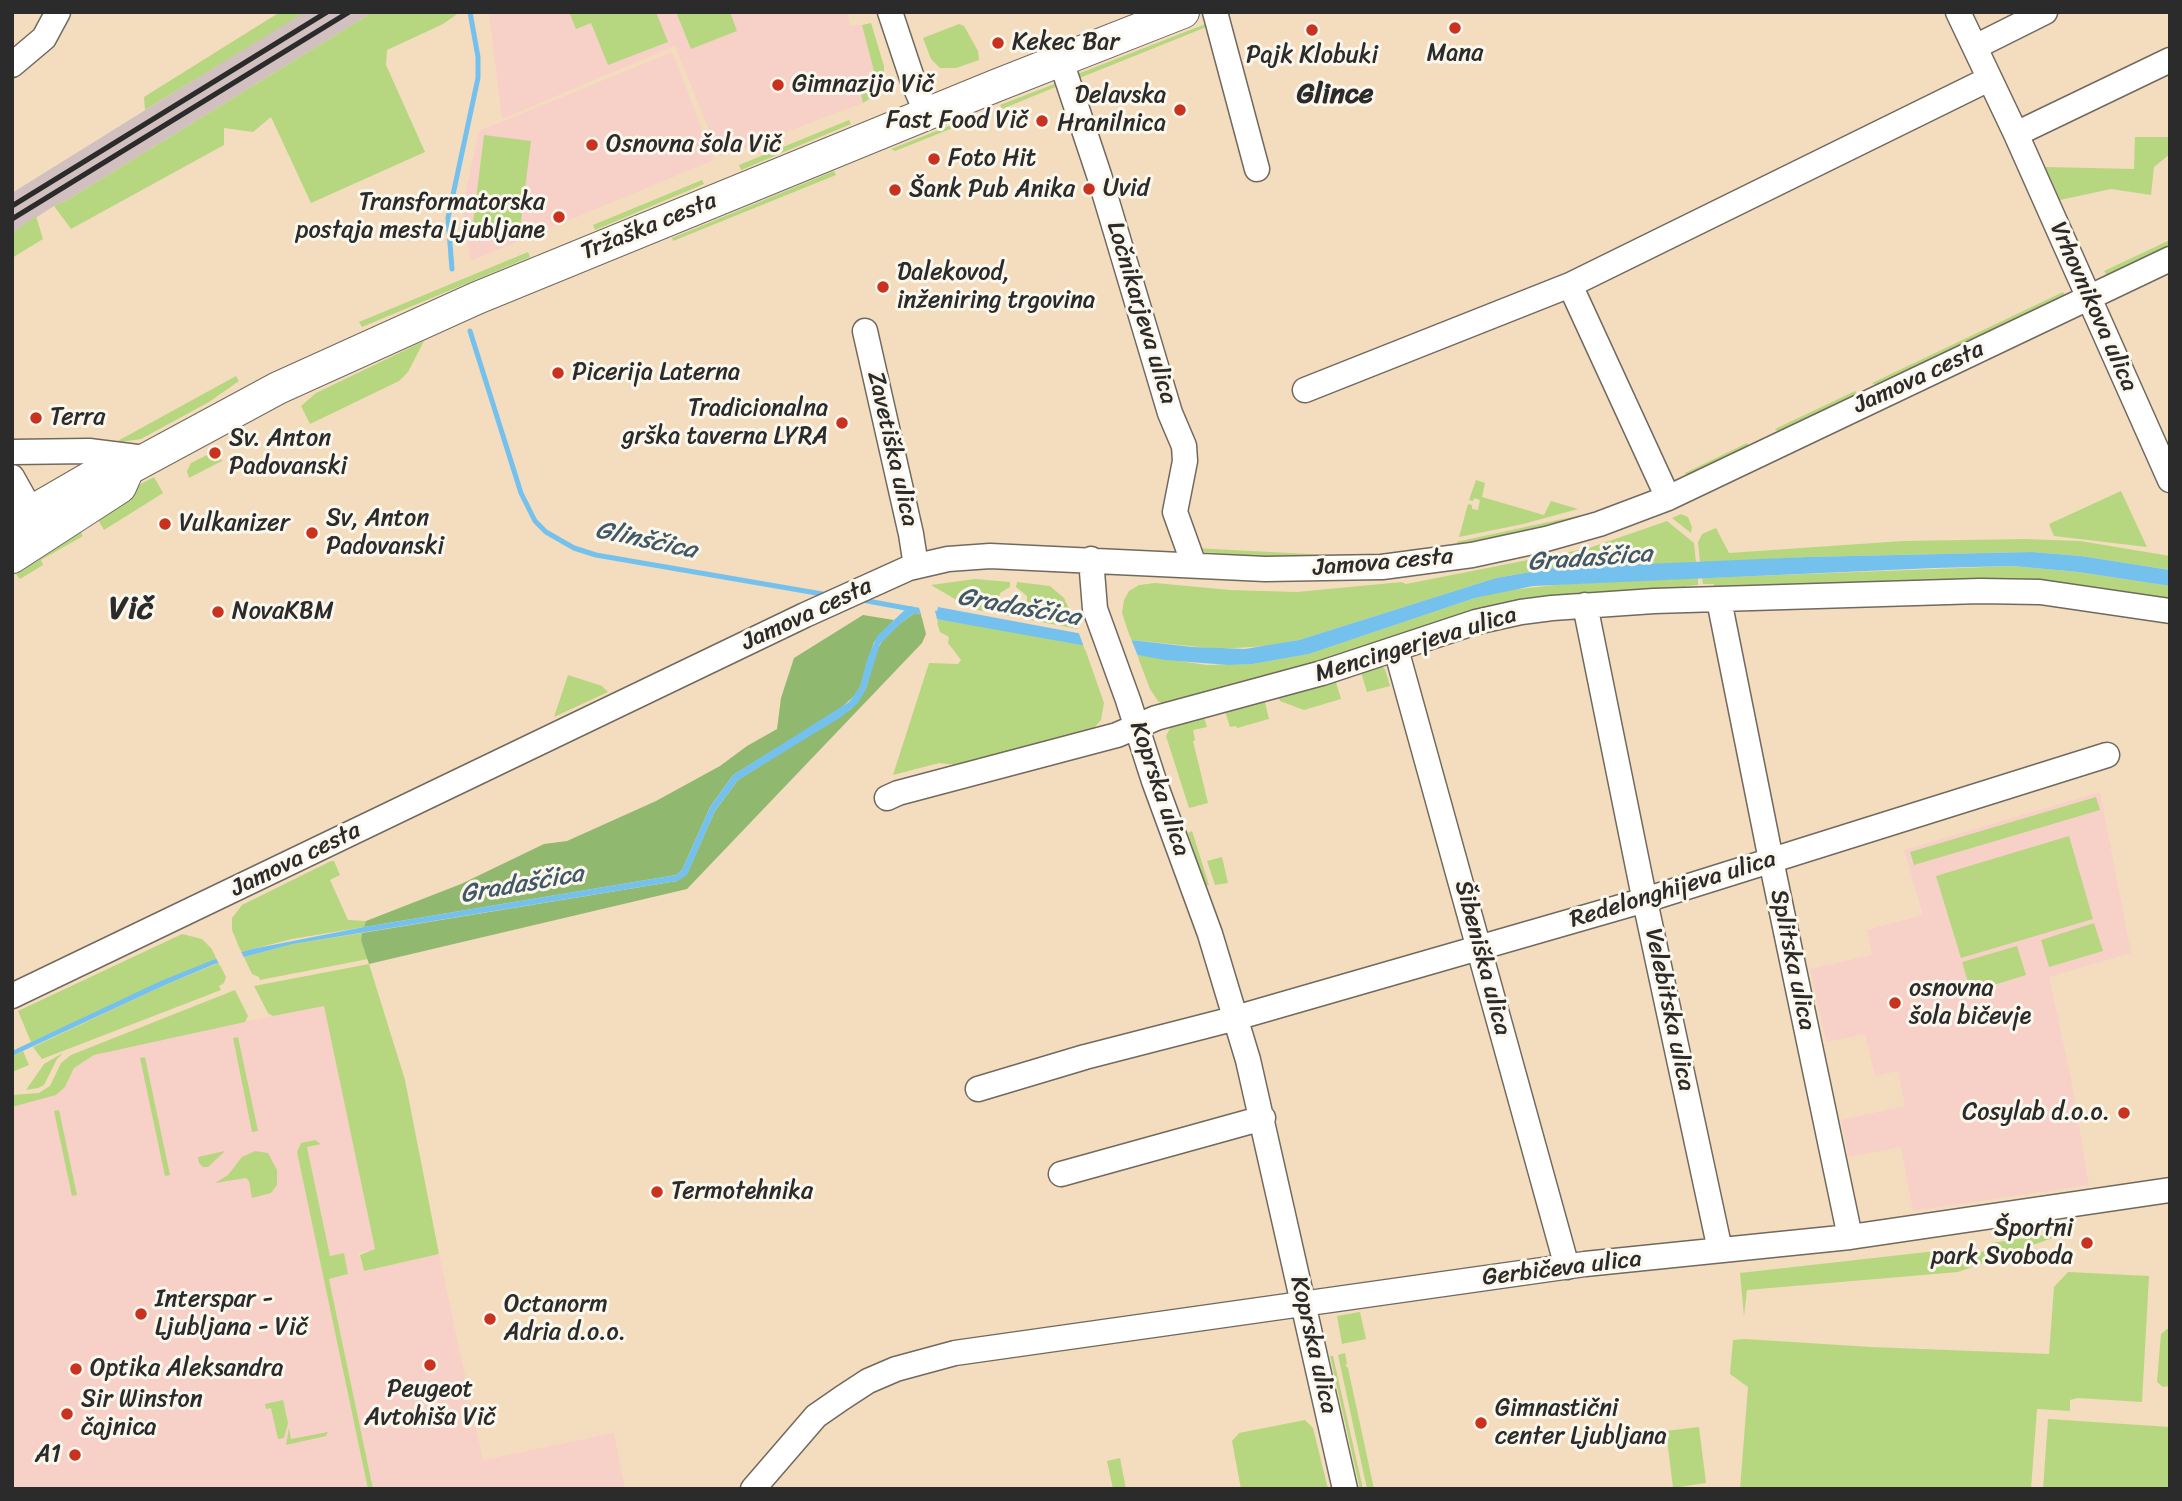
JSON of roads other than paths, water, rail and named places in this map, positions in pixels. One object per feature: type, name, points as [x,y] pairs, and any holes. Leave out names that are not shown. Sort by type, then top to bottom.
[{"type":"main road","name":"Tržaška cesta","points":[[12,558],[29,523],[120,487],[138,463],[278,388],[383,339],[503,287],[1060,61],[1140,20],[1183,12]]},
{"type":"street","points":[[12,65],[44,37],[58,12]]},
{"type":"street","points":[[890,12],[927,114]]},
{"type":"street","points":[[1215,12],[1257,169]]},
{"type":"street","name":"Vrhovnikova ulica","points":[[1958,12],[2016,134],[2170,480]]},
{"type":"street","points":[[1975,47],[2045,12]]},
{"type":"street","points":[[2016,134],[2170,60]]},
{"type":"street","name":"Ločnikarjeva ulica","points":[[1060,61],[1099,174],[1170,412],[1184,446],[1185,461],[1175,512],[1194,565]]},
{"type":"street","points":[[1305,390],[1570,285],[1989,79]]},
{"type":"street","name":"Jamova cesta","points":[[12,996],[805,615],[916,566],[977,556],[1301,569],[1382,567],[1472,555],[1546,539],[1599,524],[1668,498],[2170,259]]},
{"type":"street","points":[[1570,285],[1668,498]]},
{"type":"street","name":"Zavetiška ulica","points":[[865,331],[916,566]]},
{"type":"street","points":[[12,452],[89,451],[138,463]]},
{"type":"street","points":[[12,477],[29,523]]},
{"type":"street","name":"Koprska ulica","points":[[1091,559],[1095,609],[1210,934],[1236,1017],[1263,1118],[1346,1489]]},
{"type":"street","name":"Mencingerjeva ulica","points":[[887,798],[1117,735],[1156,718],[1322,673],[1493,618],[1552,608],[1654,601],[1980,591],[2040,592],[2170,611]]},
{"type":"street","name":"Splitska ulica","points":[[1719,600],[1850,1237]]},
{"type":"street","name":"Velebitska ulica","points":[[1586,606],[1645,900],[1720,1250]]},
{"type":"street","name":"Šibeniška ulica","points":[[1396,649],[1567,1267]]},
{"type":"street","name":"Redelonghijeva ulica","points":[[1236,1017],[1645,900],[2107,755]]},
{"type":"street","points":[[978,1089],[1236,1017]]},
{"type":"street","points":[[1060,1174],[1263,1118]]},
{"type":"street","name":"Gerbičeva ulica","points":[[753,1489],[816,1416],[842,1398],[868,1381],[896,1368],[954,1353],[1567,1267],[1850,1237],[2170,1190]]},
{"type":"water","points":[[2032,552],[2081,556],[2170,570],[2170,586],[2078,572],[2013,566],[1533,586],[1475,598],[1309,654],[1253,664],[1228,665],[1165,660],[915,613],[880,644],[866,689],[858,703],[841,717],[738,780],[715,811],[687,875],[677,881],[293,944],[215,964],[12,1056],[12,1051],[163,980],[213,960],[252,949],[364,927],[676,875],[682,870],[710,807],[733,775],[849,702],[860,687],[877,636],[909,606],[937,611],[938,607],[1131,643],[1131,640],[1192,647],[1245,649],[1299,640],[1496,578],[1554,568],[1807,557]]},
{"type":"waterway","name":"Glinščica","points":[[452,269],[448,218],[478,78],[478,57],[470,12]]},
{"type":"waterway","name":"Glinščica","points":[[470,331],[521,493],[535,521],[546,532],[574,548],[596,555],[828,595]]},
{"type":"waterway","name":"Glinščica","points":[[862,600],[911,609]]},
{"type":"railway","points":[[12,206],[327,12]]},
{"type":"railway","points":[[12,219],[349,12]]},
{"type":"place","name":"Mana","points":[[1455,28]]},
{"type":"place","name":"Pajk Klobuki","points":[[1312,30]]},
{"type":"place","name":"Kekec Bar","points":[[998,43]]},
{"type":"place","name":"Gimnazija Vič","points":[[778,85]]},
{"type":"place","name":"Delavska Hranilnica","points":[[1180,110]]},
{"type":"place","name":"Fast Food Vič","points":[[1042,121]]},
{"type":"place","name":"Osnovna šola Vič","points":[[592,145]]},
{"type":"place","name":"Foto Hit","points":[[934,159]]},
{"type":"place","name":"Uvid","points":[[1089,189]]},
{"type":"place","name":"Šank Pub Anika","points":[[895,190]]},
{"type":"place","name":"Transformatorska postaja mesta Ljubljane","points":[[559,217]]},
{"type":"place","name":"Dalekovod, inženiring trgovina","points":[[883,287]]},
{"type":"place","name":"Picerija Laterna","points":[[558,373]]},
{"type":"place","name":"Terra","points":[[36,418]]},
{"type":"place","name":"Tradicionalna grška taverna LYRA","points":[[842,423]]},
{"type":"place","name":"Sv. Anton Padovanski","points":[[215,453]]},
{"type":"place","name":"Vulkanizer","points":[[165,524]]},
{"type":"place","name":"Sv, Anton Padovanski","points":[[312,533]]},
{"type":"place","name":"NovaKBM","points":[[218,612]]},
{"type":"place","name":"osnovna šola bičevje","points":[[1895,1003]]},
{"type":"place","name":"Cosylab d.o.o.","points":[[2124,1113]]},
{"type":"place","name":"Termotehnika","points":[[657,1192]]},
{"type":"place","name":"Športni park Svoboda","points":[[2087,1243]]},
{"type":"place","name":"Interspar - Ljubljana - Vič","points":[[141,1314]]},
{"type":"place","name":"Octanorm Adria d.o.o.","points":[[490,1319]]},
{"type":"place","name":"Peugeot Avtohiša Vič","points":[[430,1365]]},
{"type":"place","name":"Optika Aleksandra","points":[[76,1369]]},
{"type":"place","name":"Sir Winston čajnica","points":[[67,1414]]},
{"type":"place","name":"Gimnastični center Ljubljana","points":[[1481,1423]]},
{"type":"place","name":"A1","points":[[75,1455]]},
{"type":"district","name":"Glince","points":[[1335,95]]},
{"type":"district","name":"Vič","points":[[131,610]]},
{"type":"water label","name":"Gradaščica","points":[[1590,559]]},
{"type":"water label","name":"Gradaščica","points":[[1019,608]]},
{"type":"water label","name":"Gradaščica","points":[[522,885]]}]
